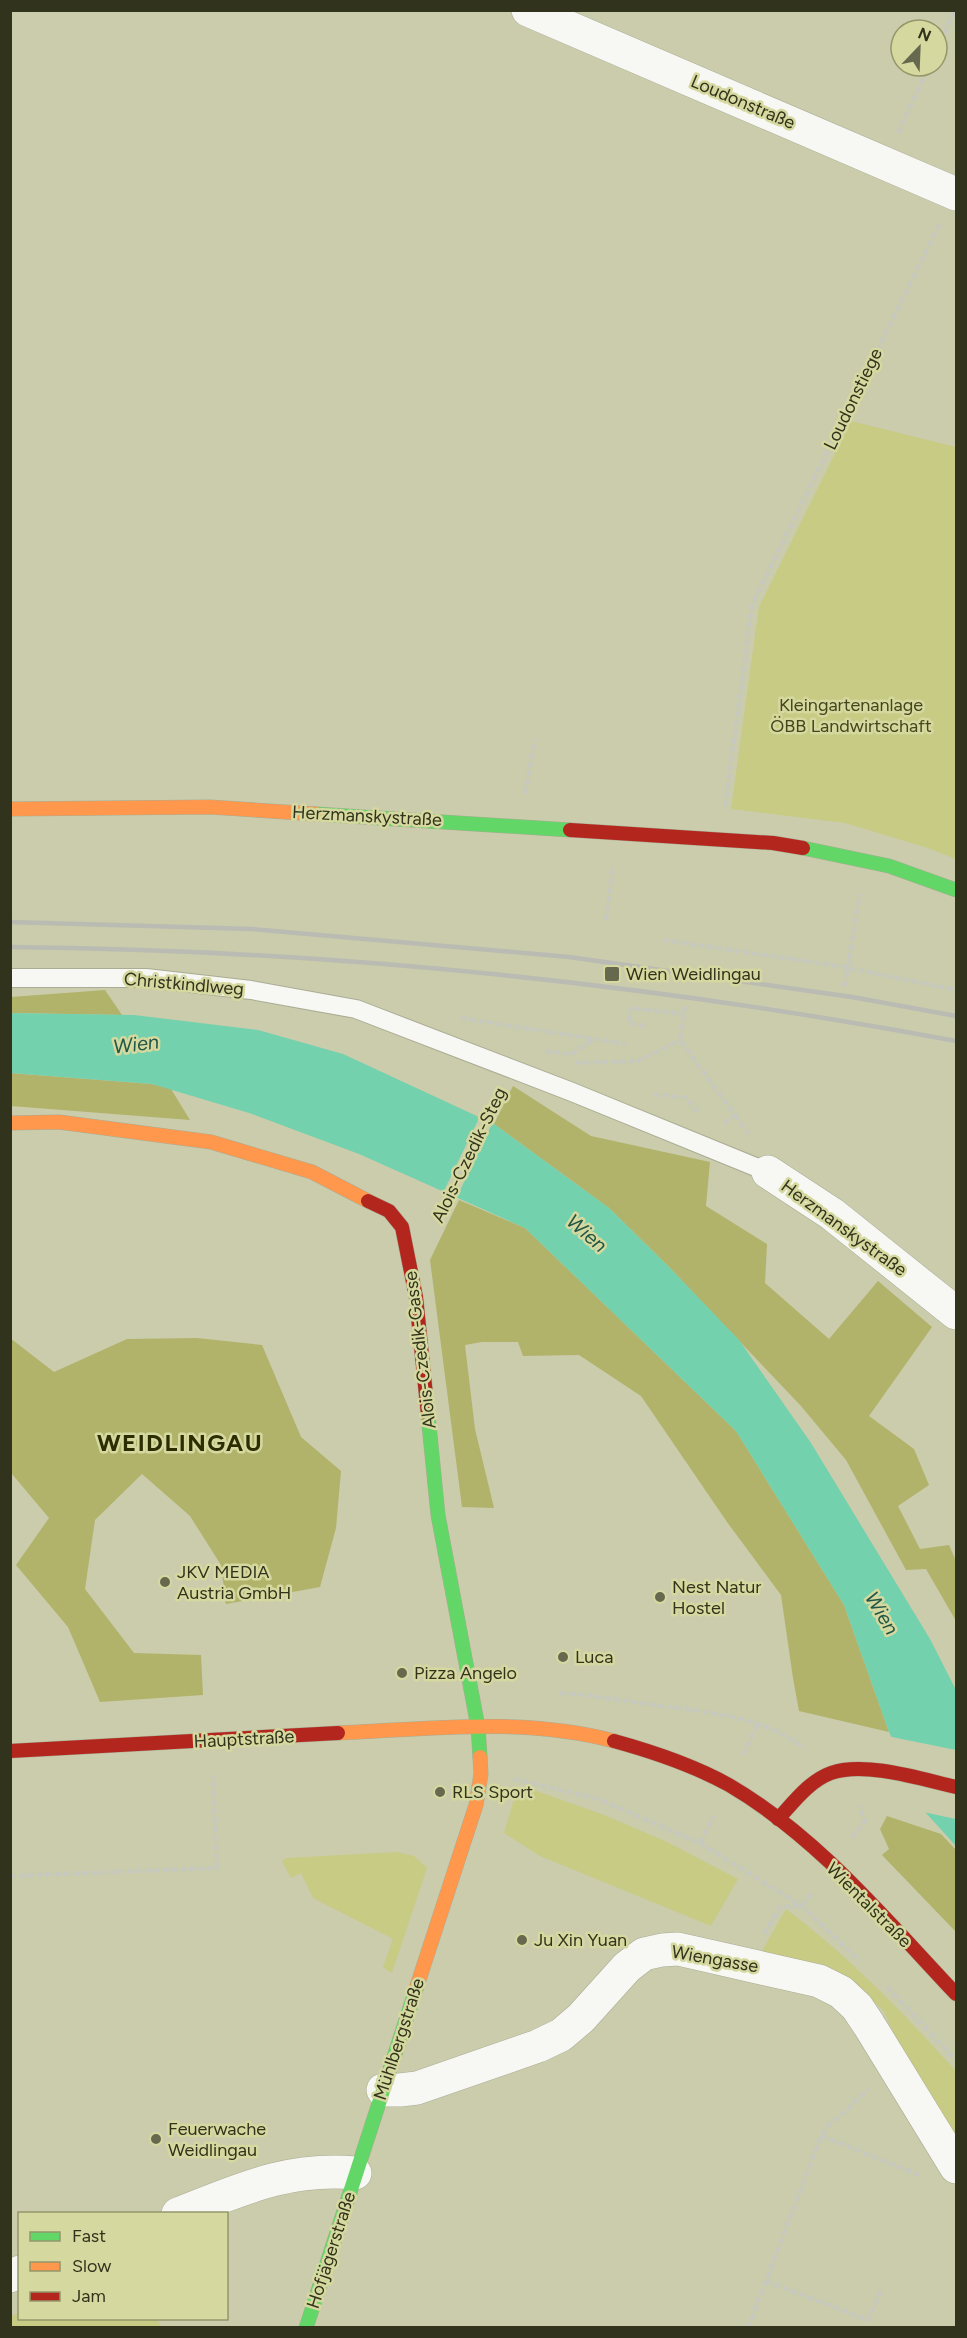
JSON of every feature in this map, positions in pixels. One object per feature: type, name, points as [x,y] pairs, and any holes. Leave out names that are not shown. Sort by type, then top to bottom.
[{"type":"street","name":"Loudonstraße","points":[[528,10],[956,194]]},
{"type":"street","name":"Herzmanskystraße","points":[[10,809],[210,807],[773,843],[834,852],[931,878],[957,890]]},
{"type":"street","name":"Alois-Czedik-Gasse","points":[[10,1123],[59,1122],[211,1142],[312,1172],[389,1211],[402,1227],[416,1297],[438,1515],[478,1727]]},
{"type":"street","name":"Herzmanskystraße","points":[[768,1172],[832,1214],[957,1313]]},
{"type":"street","name":"Hauptstraße","points":[[10,1751],[478,1727],[530,1727],[595,1737],[682,1764],[729,1786],[778,1819]]},
{"type":"street","name":"Mühlbergstraße","points":[[355,2173],[476,1805],[482,1774],[478,1727]]},
{"type":"street","points":[[778,1819],[803,1792],[832,1773],[857,1770],[874,1771],[957,1787]]},
{"type":"street","name":"Wientalstraße","points":[[778,1819],[849,1882],[957,1994]]},
{"type":"street","name":"Wiengasse","points":[[383,2090],[400,2091],[417,2088],[538,2046],[561,2035],[627,1967],[644,1954],[678,1949],[819,1981],[841,1992],[857,2007],[957,2167]]},
{"type":"street","points":[[183,2212],[261,2183],[294,2174],[327,2171],[355,2173]]},
{"type":"street","name":"Hofjägerstraße","points":[[306,2328],[355,2173]]},
{"type":"lane","name":"Christkindlweg","points":[[10,978],[146,978],[251,990],[356,1009]]},
{"type":"lane","name":"Herzmanskystraße","points":[[356,1009],[552,1084],[768,1172]]},
{"type":"path","points":[[949,25],[956,10]]},
{"type":"path","points":[[884,163],[923,78]]},
{"type":"path","name":"Loudonstiege","points":[[724,816],[752,605],[956,194]]},
{"type":"path","points":[[523,801],[535,739]]},
{"type":"path","points":[[606,920],[613,864]]},
{"type":"path","points":[[844,987],[861,890]]},
{"type":"path","points":[[663,940],[839,966],[957,990]]},
{"type":"path","points":[[685,1006],[680,1040],[752,1138]]},
{"type":"path","points":[[645,1026],[629,1023],[631,1008],[684,1014]]},
{"type":"path","points":[[455,1017],[626,1044]]},
{"type":"path","points":[[572,1053],[594,1039]]},
{"type":"path","points":[[571,1063],[638,1060],[680,1040]]},
{"type":"path","name":"Alois-Czedik-Steg","points":[[436,1223],[502,1086]]},
{"type":"path","points":[[651,1095],[685,1097],[703,1118]]},
{"type":"path","points":[[716,1125],[722,1125],[735,1115]]},
{"type":"path","points":[[554,1692],[696,1711],[758,1723],[796,1741],[811,1754]]},
{"type":"path","points":[[10,1876],[217,1868],[211,1740]]},
{"type":"path","points":[[480,1786],[519,1779],[598,1799],[700,1843],[802,1906],[861,1961]]},
{"type":"path","points":[[858,1800],[864,1821]]},
{"type":"path","points":[[747,1963],[780,1907],[802,1906]]},
{"type":"path","points":[[886,1985],[957,2060]]},
{"type":"path","points":[[748,2328],[827,2127],[895,2066]]},
{"type":"path","points":[[822,2136],[923,2176]]},
{"type":"path","points":[[766,2281],[868,2320]]},
{"type":"path","points":[[865,2328],[882,2288]]},
{"type":"green space","name":"Kleingartenanlage ÖBB Landwirtschaft","points":[[851,421],[956,447],[956,859],[928,848],[845,823],[731,809],[759,607]]},
{"type":"green space","points":[[531,1789],[604,1815],[665,1841],[738,1879],[711,1926],[540,1856],[504,1833],[515,1796]]},
{"type":"green space","points":[[397,1852],[414,1856],[427,1868],[392,1973],[383,1967],[393,1939],[313,1898],[301,1873],[291,1878],[282,1861],[287,1858]]},
{"type":"green space","points":[[786,1909],[854,1966],[956,2071],[956,2135],[898,2044],[884,2011],[845,1976],[762,1951]]},
{"type":"green space","points":[[18,2313],[18,2320],[158,2320],[161,2327],[11,2327],[11,2316]]},
{"type":"shaded area","points":[[105,990],[122,1015],[11,1013],[11,997]]},
{"type":"shaded area","points":[[10,1073],[152,1084],[171,1089],[190,1120],[11,1106]]},
{"type":"shaded area","points":[[513,1086],[591,1136],[710,1162],[706,1206],[767,1244],[765,1283],[829,1339],[878,1281],[932,1327],[869,1416],[914,1449],[929,1485],[898,1506],[920,1549],[949,1545],[956,1561],[956,1621],[926,1569],[906,1570],[846,1460],[801,1406],[669,1267],[609,1208],[494,1124]]},
{"type":"shaded area","points":[[459,1200],[525,1228],[736,1431],[844,1605],[889,1732],[799,1711],[781,1595],[727,1522],[641,1396],[579,1355],[523,1356],[518,1342],[482,1342],[465,1345],[475,1429],[494,1508],[462,1507],[430,1260]]},
{"type":"shaded area","points":[[10,1338],[54,1372],[127,1339],[197,1338],[262,1345],[301,1437],[341,1471],[336,1528],[320,1587],[226,1604],[221,1565],[190,1516],[142,1474],[95,1520],[85,1589],[134,1653],[201,1655],[203,1695],[100,1702],[68,1627],[16,1565],[49,1518],[12,1474]]},
{"type":"shaded area","points":[[887,1816],[941,1834],[956,1850],[956,1932],[882,1855],[889,1849],[880,1829]]},
{"type":"water","name":"Wien","points":[[10,1013],[134,1015],[258,1030],[343,1054],[494,1124],[609,1208],[739,1340],[811,1443],[930,1639],[956,1690],[956,1846],[926,1813],[889,1732],[844,1605],[736,1431],[525,1228],[359,1154],[249,1113],[152,1084],[11,1073]]},
{"type":"pier","points":[[481,1114],[494,1120],[455,1201],[442,1195]]},
{"type":"pier","points":[[887,1736],[956,1750],[956,1819],[923,1812]]},
{"type":"railway","points":[[10,922],[252,929],[569,957],[852,997],[956,1016]]},
{"type":"railway","points":[[10,947],[248,955],[485,973],[722,1002],[956,1041]]},
{"type":"traffic: fast","points":[[316,814],[570,830]]},
{"type":"traffic: fast","points":[[803,848],[889,866],[956,890]]},
{"type":"traffic: fast","points":[[428,1415],[438,1515],[478,1727],[480,1757]]},
{"type":"traffic: fast","points":[[306,2328],[417,1986]]},
{"type":"traffic: slow","points":[[10,809],[210,807],[316,814]]},
{"type":"traffic: slow","points":[[10,1123],[59,1122],[211,1142],[312,1172],[368,1201]]},
{"type":"traffic: slow","points":[[338,1733],[477,1726],[546,1729],[614,1741]]},
{"type":"traffic: slow","points":[[417,1986],[476,1805],[481,1774],[480,1757]]},
{"type":"traffic: jam","points":[[570,830],[773,843],[803,848]]},
{"type":"traffic: jam","points":[[368,1201],[389,1211],[402,1227],[416,1297],[428,1415]]},
{"type":"traffic: jam","points":[[10,1751],[338,1733]]},
{"type":"traffic: jam","points":[[614,1741],[658,1754],[701,1771],[729,1785],[761,1806],[792,1829],[850,1881],[956,1994]]},
{"type":"traffic: jam","points":[[778,1819],[816,1781],[831,1773],[845,1770],[893,1772],[956,1787]]},
{"type":"place","name":"Wien Weidlingau","points":[[612,974]]},
{"type":"place","name":"JKV MEDIA Austria GmbH","points":[[165,1582]]},
{"type":"place","name":"Nest Natur Hostel","points":[[660,1597]]},
{"type":"place","name":"Luca","points":[[563,1657]]},
{"type":"place","name":"Pizza Angelo","points":[[402,1673]]},
{"type":"place","name":"RLS Sport","points":[[440,1792]]},
{"type":"place","name":"Ju Xin Yuan","points":[[522,1940]]},
{"type":"place","name":"Feuerwache Weidlingau","points":[[156,2139]]},
{"type":"district","name":"WEIDLINGAU","points":[[180,1442]]}]
